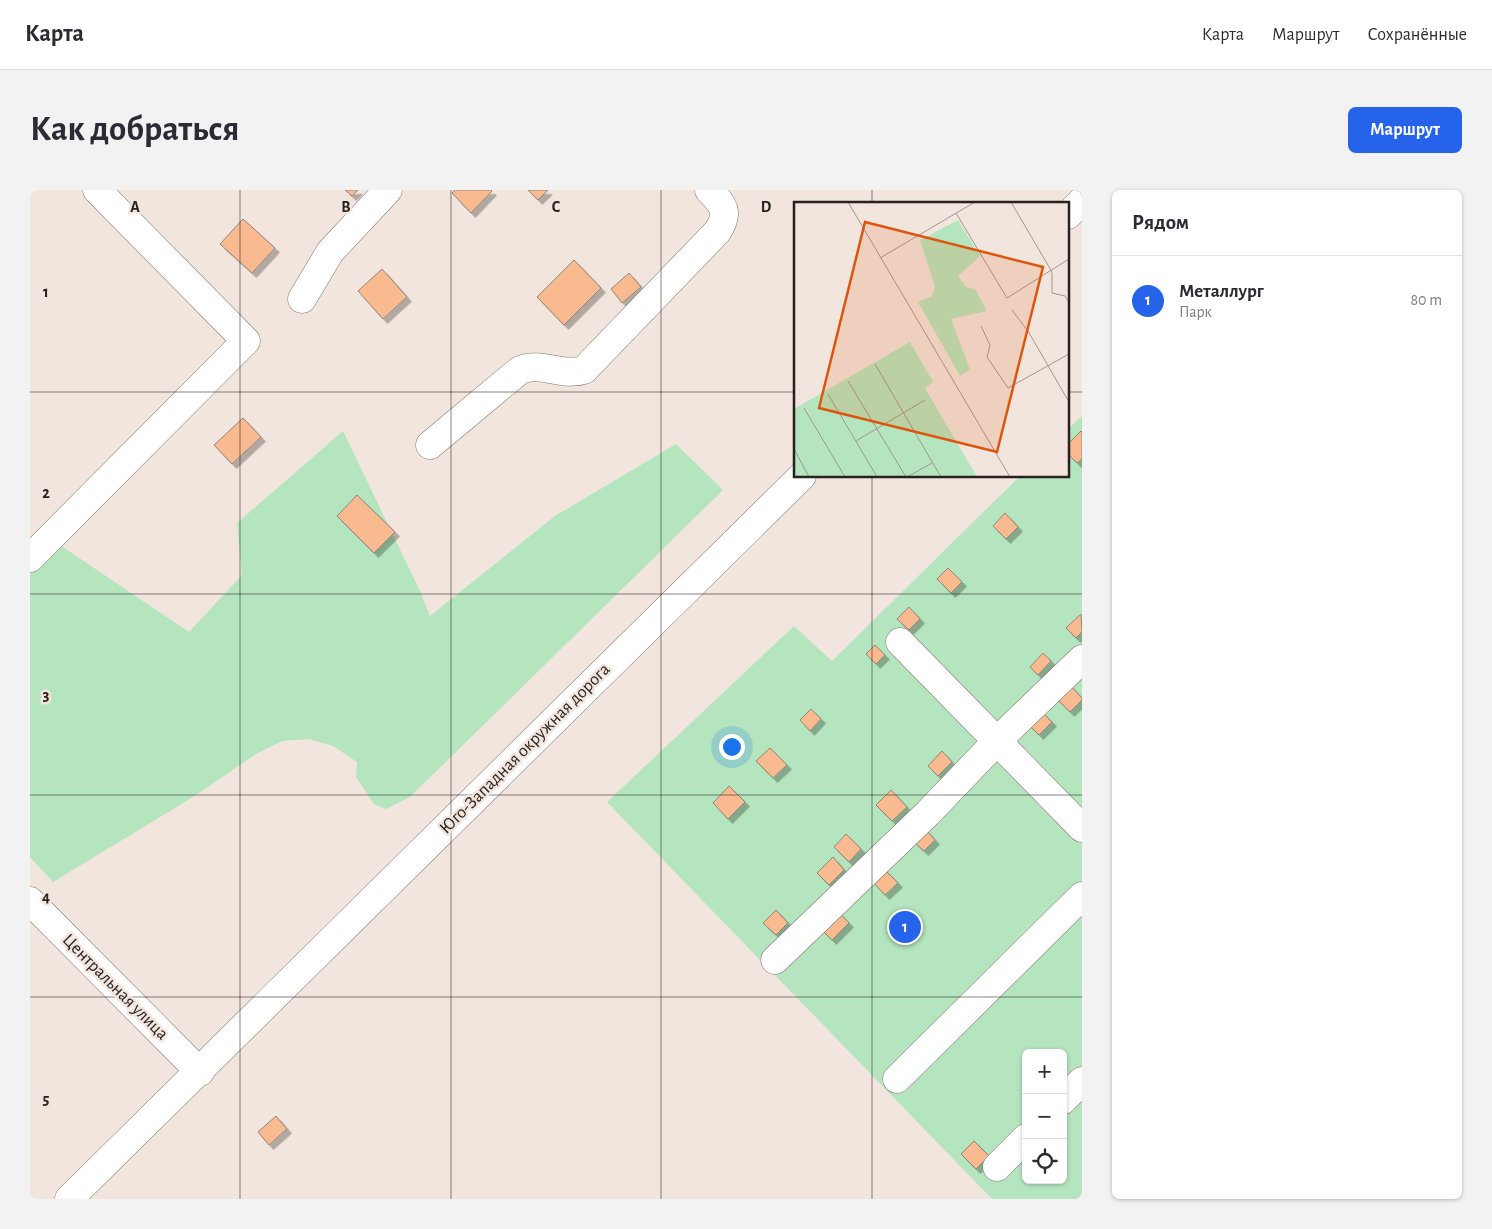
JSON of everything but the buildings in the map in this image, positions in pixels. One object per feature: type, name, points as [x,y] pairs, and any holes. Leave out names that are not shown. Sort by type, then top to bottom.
[{"type":"main road","points":[[30,558],[246,341],[97,190]]},
{"type":"main road","points":[[302,299],[330,252],[388,190]]},
{"type":"main road","points":[[430,445],[520,370],[528,366],[576,373],[584,370],[722,224],[725,216],[724,208],[709,190]]},
{"type":"main road","points":[[1070,213],[1082,201]]},
{"type":"main road","name":"Юго-Западная окружная дорога","points":[[200,1072],[800,478]]},
{"type":"main road","points":[[900,642],[1082,828]]},
{"type":"main road","points":[[775,960],[928,813],[997,741],[1082,659]]},
{"type":"main road","points":[[897,1079],[1082,896]]},
{"type":"main road","name":"Центральная улица","points":[[30,901],[200,1072]]},
{"type":"main road","points":[[70,1199],[200,1072]]},
{"type":"main road","points":[[1067,1096],[1082,1081]]},
{"type":"main road","points":[[997,1167],[1025,1139]]},
{"type":"green space","points":[[1082,416],[1082,1199],[992,1199],[607,802],[794,626],[832,661],[1018,478],[1070,478],[1070,427]]},
{"type":"green space","points":[[343,431],[419,589],[430,616],[555,516],[676,444],[723,490],[410,797],[386,809],[374,804],[356,777],[357,762],[333,746],[309,739],[282,741],[256,754],[193,797],[53,882],[30,857],[30,565],[54,541],[189,632],[242,575],[237,523]]},
{"type":"place","name":"Металлург","points":[[905,927]]}]
